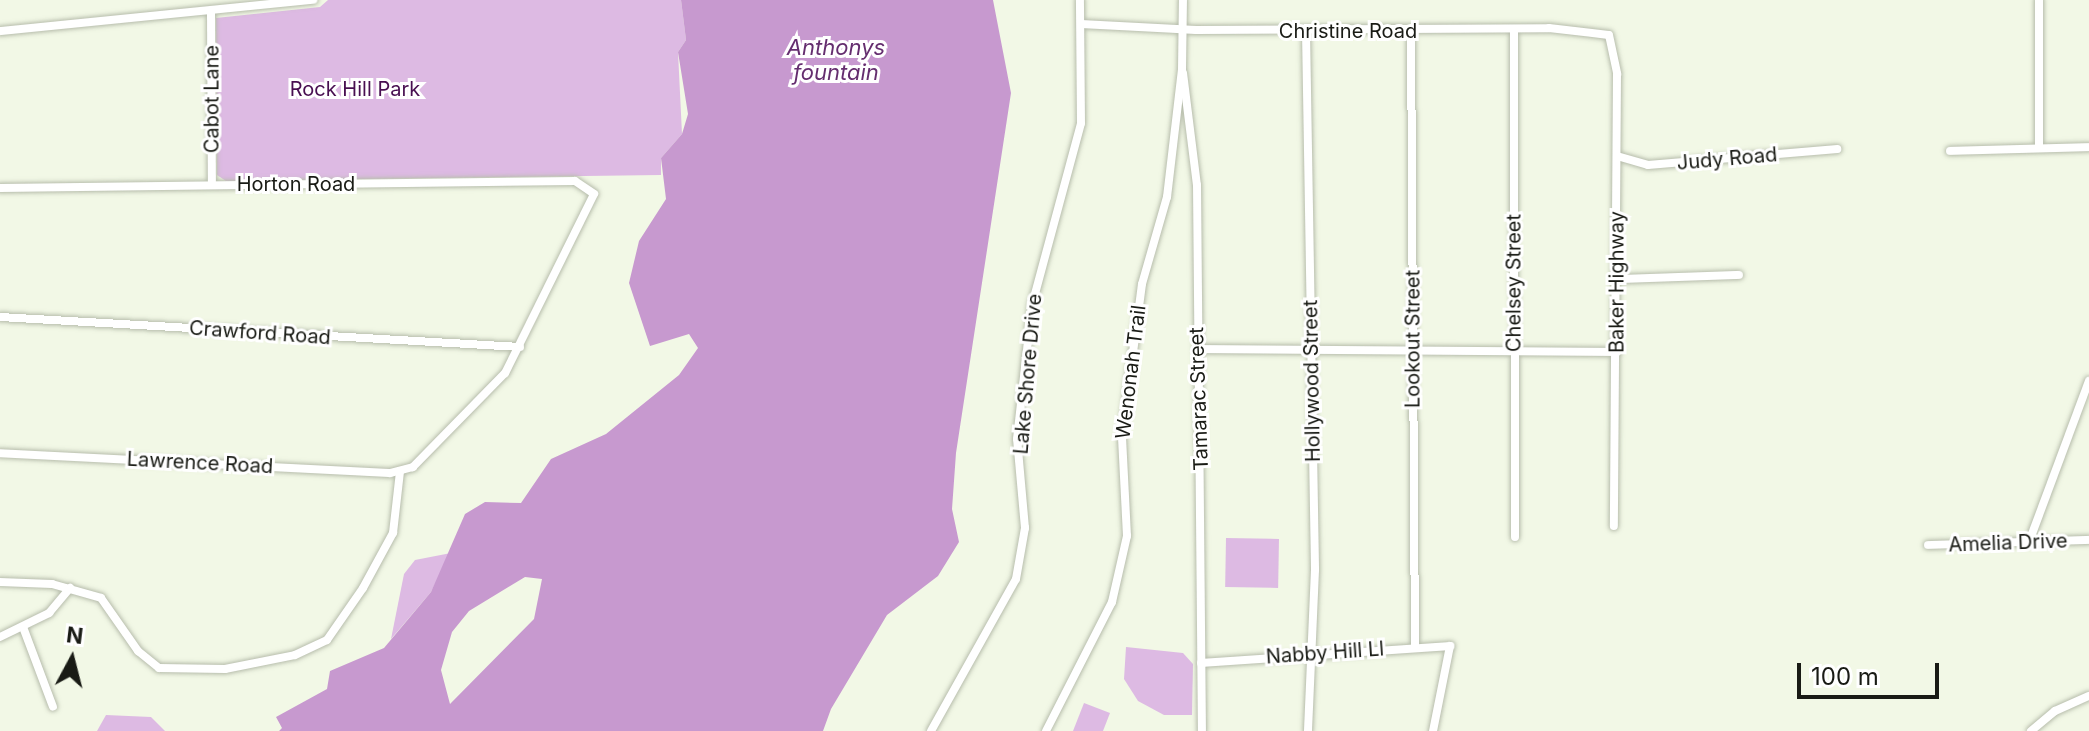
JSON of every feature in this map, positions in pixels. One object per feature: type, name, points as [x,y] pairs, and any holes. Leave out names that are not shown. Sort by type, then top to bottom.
[{"type":"street","points":[[0,31],[211,13],[313,0]]},
{"type":"street","name":"Lake Shore Drive","points":[[931,731],[1016,579],[1025,528],[1017,439],[1032,305],[1043,248],[1079,136],[1080,0]]},
{"type":"street","name":"Wenonah Trail","points":[[1046,731],[1112,602],[1127,536],[1121,462],[1125,409],[1142,284],[1167,197],[1182,69],[1183,0]]},
{"type":"street","points":[[2039,0],[2039,148]]},
{"type":"street","name":"Cabot Lane","points":[[211,13],[212,184]]},
{"type":"street","name":"Christine Road","points":[[1081,24],[1182,30],[1514,29],[1601,32],[1612,39]]},
{"type":"street","name":"Chelsey Street","points":[[1514,29],[1515,537]]},
{"type":"street","name":"Hollywood Street","points":[[1306,31],[1315,570],[1309,652],[1308,731]]},
{"type":"street","name":"Lookout Street","points":[[1411,31],[1415,647]]},
{"type":"street","name":"Baker Highway","points":[[1612,39],[1618,279],[1614,526]]},
{"type":"street","name":"Tamarac Street","points":[[1182,69],[1197,185],[1202,731]]},
{"type":"street","points":[[1950,151],[2089,147]]},
{"type":"street","name":"Judy Road","points":[[1617,156],[1648,165],[1837,149]]},
{"type":"street","name":"Horton Road","points":[[0,188],[575,181],[591,188],[590,208],[558,261],[520,347]]},
{"type":"street","points":[[1618,279],[1739,275]]},
{"type":"street","name":"Crawford Road","points":[[0,317],[520,347]]},
{"type":"street","points":[[0,582],[70,588],[108,604],[151,664],[178,671],[225,669],[309,651],[327,640],[346,615],[393,533],[400,472],[430,454],[483,400],[520,347]]},
{"type":"street","points":[[1198,349],[1311,353],[1412,350],[1617,352]]},
{"type":"street","points":[[2029,542],[2089,381]]},
{"type":"street","name":"Lawrence Road","points":[[0,453],[400,472]]},
{"type":"street","name":"Amelia Drive","points":[[1928,545],[2089,540]]},
{"type":"street","points":[[0,637],[49,613],[70,588]]},
{"type":"street","points":[[23,627],[53,707]]},
{"type":"street","name":"Nabby Hill Ll","points":[[1201,663],[1309,652],[1450,646],[1433,731]]},
{"type":"street","points":[[2031,731],[2055,711],[2089,696]]},
{"type":"green space","name":"Rock Hill Park","points":[[328,0],[681,0],[686,40],[678,52],[682,134],[661,158],[661,175],[226,181],[217,175],[216,18],[320,7]]},
{"type":"green space","points":[[1226,538],[1279,539],[1278,588],[1225,587]]},
{"type":"green space","points":[[451,553],[431,592],[391,639],[404,574],[415,560]]},
{"type":"green space","points":[[1126,647],[1183,653],[1193,664],[1192,715],[1164,715],[1138,701],[1124,679]]},
{"type":"green space","points":[[1084,703],[1110,713],[1103,731],[1073,731]]},
{"type":"green space","points":[[106,715],[151,717],[165,731],[97,731]]},
{"type":"water","name":"Anthonys fountain","points":[[681,0],[993,0],[1011,93],[956,453],[952,509],[959,542],[938,576],[887,615],[831,709],[823,731],[279,731],[282,728],[276,717],[327,689],[330,671],[384,648],[431,592],[465,514],[485,502],[521,503],[551,459],[606,434],[679,375],[698,348],[689,334],[650,346],[629,283],[639,241],[666,199],[661,158],[682,134],[688,114],[678,52],[686,40]],"holes":[[[525,577],[542,579],[534,619],[450,704],[441,670],[452,632],[469,611]]]}]
